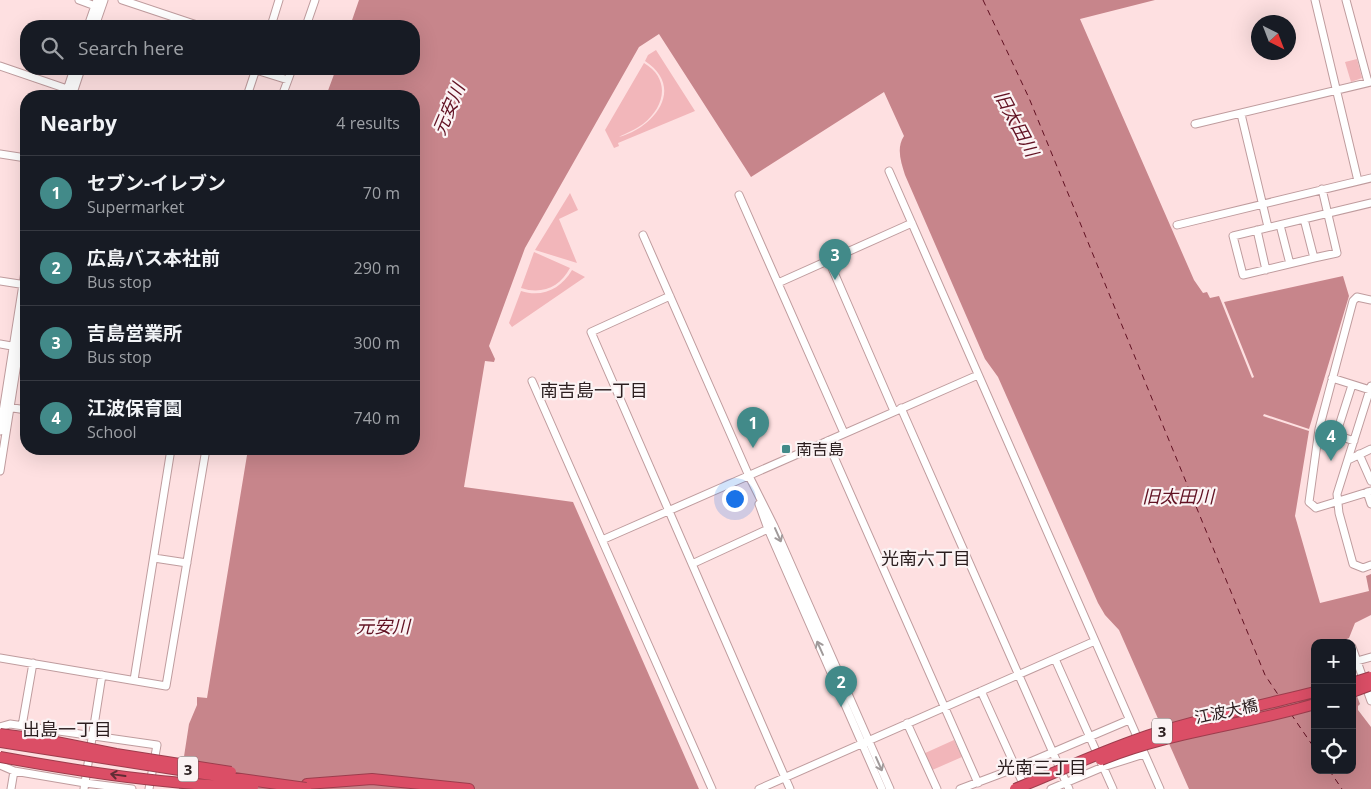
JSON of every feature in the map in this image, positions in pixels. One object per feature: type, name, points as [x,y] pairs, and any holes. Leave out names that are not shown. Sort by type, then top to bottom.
[{"type":"highway","points":[[1356,682],[1371,677]]},
{"type":"highway","points":[[1356,692],[1370,693]]},
{"type":"highway","name":"3","points":[[1015,789],[1155,733],[1311,693]]},
{"type":"highway","name":"江波大橋","points":[[1031,789],[1106,758],[1151,744],[1214,727],[1279,715],[1311,705]]},
{"type":"highway","points":[[0,734],[46,740],[116,754],[255,776]]},
{"type":"highway","name":"3","points":[[0,742],[121,762],[310,788],[344,789]]},
{"type":"highway","points":[[0,757],[155,780],[221,786],[310,788],[372,779],[469,789]]},
{"type":"highway","name":"3","points":[[121,762],[255,776],[310,788]]},
{"type":"street","points":[[78,0],[98,4]]},
{"type":"street","points":[[91,20],[98,4],[104,0]]},
{"type":"street","points":[[122,0],[182,20]]},
{"type":"street","points":[[272,20],[280,0]]},
{"type":"street","points":[[308,20],[315,0]]},
{"type":"street","points":[[1315,0],[1358,181]]},
{"type":"street","points":[[1194,124],[1369,82],[1346,0]]},
{"type":"street","points":[[96,20],[98,4]]},
{"type":"street","points":[[0,66],[20,74]]},
{"type":"street","points":[[23,75],[61,90]]},
{"type":"street","points":[[70,90],[73,75]]},
{"type":"street","points":[[70,90],[78,75]]},
{"type":"street","points":[[249,90],[254,75]]},
{"type":"street","points":[[273,75],[288,80]]},
{"type":"street","points":[[284,90],[290,75]]},
{"type":"street","points":[[1241,114],[1268,227]]},
{"type":"street","points":[[0,154],[20,157]]},
{"type":"street","points":[[889,171],[1160,789]]},
{"type":"street","points":[[1177,225],[1371,178]]},
{"type":"street","points":[[1322,189],[1328,213],[1337,253],[1243,276],[1233,236],[1280,224],[1304,219],[1328,213],[1371,203]]},
{"type":"street","points":[[740,195],[844,434]]},
{"type":"street","points":[[1304,219],[1314,258]]},
{"type":"street","points":[[778,283],[912,223]]},
{"type":"street","points":[[1280,224],[1290,264]]},
{"type":"street","points":[[1257,230],[1266,270]]},
{"type":"street","points":[[643,235],[749,476],[774,526],[865,742],[882,789]]},
{"type":"street","points":[[829,261],[1067,786]]},
{"type":"street","points":[[0,281],[20,284]]},
{"type":"street","points":[[670,296],[591,332],[790,789]]},
{"type":"street","points":[[1371,300],[1357,297],[1353,301],[1319,429],[1309,502],[1316,508],[1369,491],[1371,504]]},
{"type":"street","points":[[0,344],[18,350],[0,431]]},
{"type":"street","points":[[602,540],[978,375]]},
{"type":"street","points":[[1332,378],[1352,385],[1370,388],[1338,486],[1338,502],[1353,564],[1363,568],[1371,566]]},
{"type":"street","points":[[532,381],[712,789]]},
{"type":"street","points":[[1336,435],[1352,385]]},
{"type":"street","points":[[5,406],[20,409]]},
{"type":"street","points":[[0,471],[5,406]]},
{"type":"street","points":[[1319,429],[1354,441]]},
{"type":"street","points":[[827,441],[978,783]]},
{"type":"street","points":[[1348,460],[1371,448]]},
{"type":"street","points":[[1359,454],[1371,481]]},
{"type":"street","points":[[134,680],[170,455]]},
{"type":"street","points":[[0,658],[166,686],[205,455]]},
{"type":"street","points":[[749,476],[768,529],[865,742],[890,789]]},
{"type":"street","points":[[692,564],[768,529]]},
{"type":"street","points":[[154,558],[187,563]]},
{"type":"street","points":[[759,789],[1095,641]]},
{"type":"street","points":[[1370,693],[1357,661],[1371,656]]},
{"type":"street","points":[[1054,659],[1113,789]]},
{"type":"street","points":[[22,726],[32,663]]},
{"type":"street","points":[[85,786],[102,675]]},
{"type":"street","points":[[981,691],[1025,789]]},
{"type":"street","points":[[960,789],[1016,768],[1130,720]]},
{"type":"street","points":[[907,723],[937,789]]},
{"type":"street","points":[[0,727],[10,724],[157,745],[149,789]]},
{"type":"street","points":[[1051,789],[1067,786],[1103,766],[1144,754]]},
{"type":"street","points":[[0,765],[14,771],[85,786],[132,789]]},
{"type":"street","points":[[11,789],[14,771]]},
{"type":"shaded area","points":[[656,50],[695,111],[618,143],[619,146],[614,148],[605,130],[644,63],[658,77],[662,93],[660,101],[656,110],[643,124],[619,137],[632,132],[644,125],[660,106],[664,95],[663,83],[657,72],[645,61],[648,55]]},
{"type":"shaded area","points":[[1357,59],[1362,78],[1351,82],[1345,62]]},
{"type":"shaded area","points":[[570,193],[578,210],[559,219],[577,263],[535,250]]},
{"type":"shaded area","points":[[534,252],[570,268],[556,285],[543,290],[521,288]]},
{"type":"shaded area","points":[[572,270],[585,277],[512,327],[509,323],[521,291],[536,293],[550,290],[557,287],[568,277]]},
{"type":"shaded area","points":[[954,740],[962,757],[930,771],[923,754]]},
{"type":"water","points":[[359,0],[1155,0],[1080,19],[1194,280],[1203,293],[1207,292],[1210,298],[1219,296],[1252,378],[1254,377],[1224,302],[1343,276],[1349,296],[1309,429],[1264,414],[1263,416],[1309,431],[1295,516],[1320,603],[1369,591],[1366,576],[1371,574],[1371,615],[1355,623],[1349,638],[1347,639],[1311,639],[1311,774],[1356,774],[1356,694],[1360,704],[1358,710],[1371,727],[1371,789],[1189,789],[1119,630],[1105,615],[1098,603],[998,377],[985,359],[905,175],[900,150],[904,136],[884,92],[751,177],[659,34],[639,47],[525,248],[489,346],[495,359],[494,362],[485,361],[464,487],[573,502],[699,789],[179,789],[189,724],[197,705],[197,697],[207,698],[247,455],[420,455],[420,90],[328,90],[334,75],[420,75],[420,20],[352,20]]},
{"type":"ferry route","points":[[983,0],[1029,98],[1265,675],[1279,696]]},
{"type":"ferry route","points":[[1291,714],[1311,743]]},
{"type":"ferry route","points":[[1332,774],[1342,789]]},
{"type":"place","name":"吉島営業所","points":[[835,280]]},
{"type":"place","name":"セブン-イレブン","points":[[753,448]]},
{"type":"place","name":"南吉島","points":[[786,449]]},
{"type":"place","name":"江波保育園","points":[[1331,461]]},
{"type":"place","name":"広島バス本社前","points":[[841,707]]},
{"type":"district","name":"南吉島一丁目","points":[[594,390]]},
{"type":"district","name":"光南六丁目","points":[[926,558]]},
{"type":"district","name":"出島一丁目","points":[[67,729]]},
{"type":"district","name":"光南三丁目","points":[[1042,767]]},
{"type":"water label","name":"元安川","points":[[448,109]]},
{"type":"water label","name":"旧太田川","points":[[1017,123]]},
{"type":"water label","name":"旧太田川","points":[[1178,496]]},
{"type":"water label","name":"元安川","points":[[383,626]]}]
